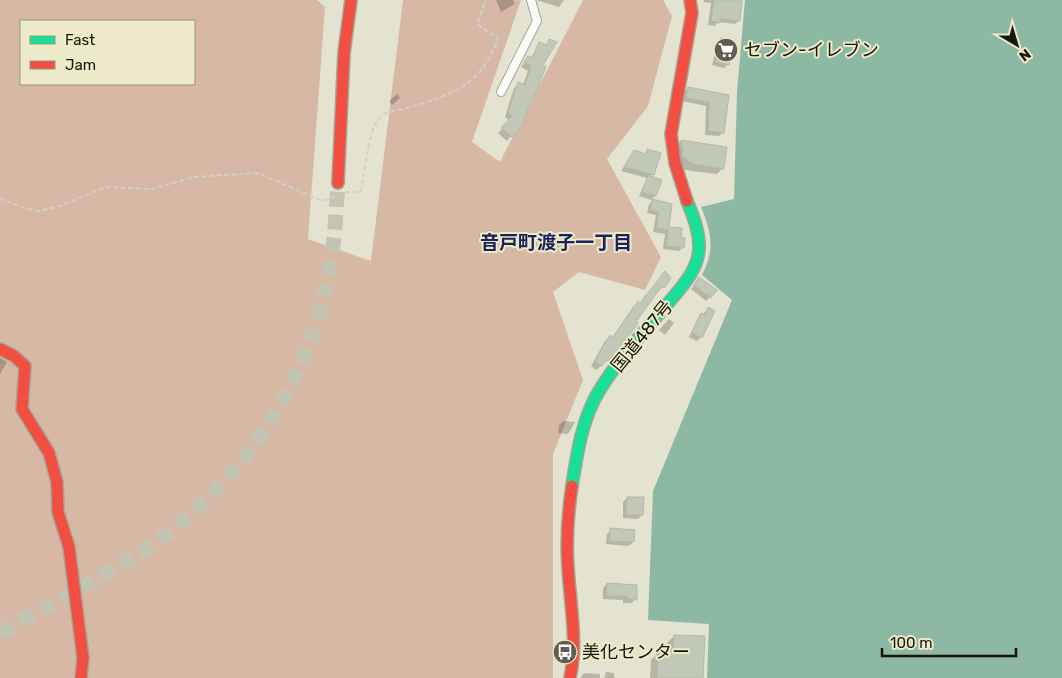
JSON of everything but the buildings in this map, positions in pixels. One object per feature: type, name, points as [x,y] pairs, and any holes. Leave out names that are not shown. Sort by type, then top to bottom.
[{"type":"main road","points":[[338,183],[344,52],[351,0]]},
{"type":"main road","name":"国道487号","points":[[570,678],[573,651],[567,555],[569,517],[584,426],[592,406],[610,376],[679,290],[692,271],[698,255],[698,230],[679,184],[672,150],[670,123],[692,13],[690,0]]},
{"type":"main road","points":[[0,349],[14,356],[24,366],[22,409],[49,453],[57,482],[58,512],[69,547],[83,658],[81,678]]},
{"type":"street","points":[[501,92],[537,21],[531,0]]},
{"type":"path","points":[[0,198],[24,208],[40,211],[63,205],[105,187],[151,189],[194,177],[258,173],[271,177],[320,200],[327,200],[345,191],[360,192],[374,126],[384,112],[440,98],[459,90],[478,74],[492,55],[498,38],[477,24],[486,0]]},
{"type":"shaded area","points":[[0,0],[317,0],[325,7],[308,239],[371,261],[403,0],[521,0],[472,142],[500,162],[583,0],[663,0],[672,16],[648,106],[607,159],[661,257],[645,290],[579,272],[553,292],[583,380],[553,454],[553,678],[0,678]]},
{"type":"shaded area","points":[[745,0],[1062,0],[1062,678],[707,678],[709,624],[648,620],[653,491],[732,300],[702,275],[709,257],[710,234],[701,207],[734,199],[737,92]]},
{"type":"tunnel","points":[[0,633],[129,560],[169,532],[199,507],[227,478],[252,447],[275,414],[294,379],[322,305],[330,266],[338,183]]},
{"type":"traffic: fast","points":[[572,486],[584,425],[599,391],[622,358],[684,283],[696,263],[699,249],[698,235],[687,201]]},
{"type":"traffic: jam","points":[[338,183],[344,53],[351,0]]},
{"type":"traffic: jam","points":[[687,201],[675,163],[671,134],[692,13],[690,0]]},
{"type":"traffic: jam","points":[[0,349],[14,356],[25,366],[22,409],[49,453],[57,482],[58,512],[69,547],[83,658],[81,678]]},
{"type":"traffic: jam","points":[[570,678],[573,622],[567,547],[568,516],[572,486]]},
{"type":"place","name":"セブン-イレブン","points":[[726,50]]},
{"type":"place","name":"美化センター","points":[[565,652]]},
{"type":"district","name":"音戸町渡子一丁目","points":[[556,242]]}]
